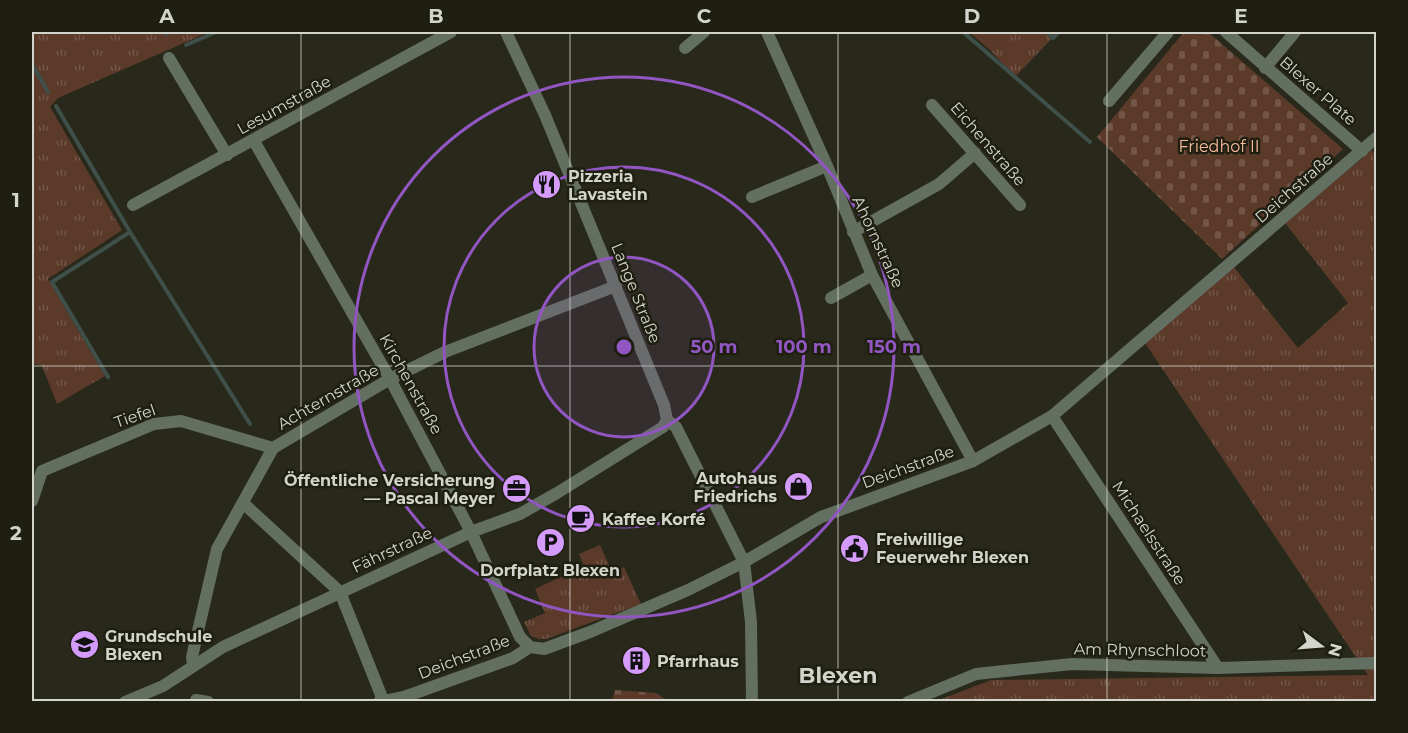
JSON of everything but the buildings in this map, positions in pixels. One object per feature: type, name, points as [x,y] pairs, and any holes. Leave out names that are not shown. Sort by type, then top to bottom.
[{"type":"street","name":"Lesumstraße","points":[[133,205],[451,32]]},
{"type":"street","name":"Lange Straße","points":[[506,32],[545,115],[616,286],[664,405],[667,420],[676,427],[744,562]]},
{"type":"street","points":[[685,48],[704,32]]},
{"type":"street","name":"Ahornstraße","points":[[766,32],[827,166],[872,275],[973,461]]},
{"type":"street","points":[[1109,101],[1168,32]]},
{"type":"street","name":"Blexer Plate","points":[[1226,32],[1362,151]]},
{"type":"street","points":[[1265,68],[1295,32]]},
{"type":"street","points":[[169,58],[227,155]]},
{"type":"street","name":"Eichenstraße","points":[[932,105],[1020,205]]},
{"type":"street","name":"Deichstraße","points":[[381,701],[405,699],[513,658],[530,647],[544,649],[590,632],[688,590],[744,562],[820,517],[973,461],[1052,416],[1377,138]]},
{"type":"street","name":"Kirchenstraße","points":[[254,141],[390,379],[471,532],[520,637],[530,647]]},
{"type":"street","points":[[853,232],[939,184],[975,153]]},
{"type":"street","points":[[752,197],[827,166]]},
{"type":"street","points":[[831,298],[872,275]]},
{"type":"street","name":"Achternstraße","points":[[193,665],[192,657],[217,549],[273,448],[390,379],[446,352],[616,286]]},
{"type":"street","name":"Michaelsstraße","points":[[1052,416],[1218,668]]},
{"type":"street","name":"Fährstraße","points":[[124,702],[163,686],[223,647],[471,532],[511,519],[656,433],[667,420]]},
{"type":"street","name":"Tiefel","points":[[32,501],[42,471],[154,424],[181,421],[273,448]]},
{"type":"street","points":[[243,503],[340,592],[381,701]]},
{"type":"street","points":[[744,562],[751,622],[752,702]]},
{"type":"street","name":"Am Rhynschloot","points":[[908,702],[976,674],[1072,664],[1218,668],[1377,663]]},
{"type":"green space","points":[[32,32],[209,32],[58,98],[50,107],[122,230],[48,279],[105,376],[57,404],[42,366],[32,363]]},
{"type":"green space","points":[[969,32],[1008,32],[991,51]]},
{"type":"green space","points":[[1008,32],[1058,32],[1015,77],[991,51]]},
{"type":"green space","name":"Friedhof II","points":[[1184,32],[1208,32],[1343,149],[1222,259],[1097,137]]},
{"type":"green space","points":[[1372,150],[1376,156],[1376,701],[934,702],[991,680],[1368,675],[1145,343],[1233,266],[1298,348],[1348,303],[1285,223]]},
{"type":"green space","points":[[600,545],[612,572],[624,567],[641,604],[546,639],[531,636],[524,622],[545,613],[535,589],[584,566],[579,554]]},
{"type":"green space","points":[[615,690],[656,693],[668,701],[612,701]]},
{"type":"waterway","points":[[186,45],[216,32]]},
{"type":"waterway","points":[[963,32],[1090,142]]},
{"type":"waterway","points":[[1047,32],[1053,38],[1059,32]]},
{"type":"waterway","points":[[32,64],[48,92]]},
{"type":"waterway","points":[[56,106],[130,232],[250,424]]},
{"type":"waterway","points":[[108,377],[52,282],[130,232]]},
{"type":"place","name":"Pizzeria Lavastein","points":[[547,185]]},
{"type":"place","name":"Autohaus Friedrichs","points":[[798,487]]},
{"type":"place","name":"Öffentliche Versicherung — Pascal Meyer","points":[[516,489]]},
{"type":"place","name":"Kaffee Korfé","points":[[581,519]]},
{"type":"place","name":"Dorfplatz Blexen","points":[[550,542]]},
{"type":"place","name":"Freiwillige Feuerwehr Blexen","points":[[855,548]]},
{"type":"place","name":"Grundschule Blexen","points":[[84,645]]},
{"type":"place","name":"Pfarrhaus","points":[[636,661]]},
{"type":"district","name":"Blexen","points":[[838,675]]}]
